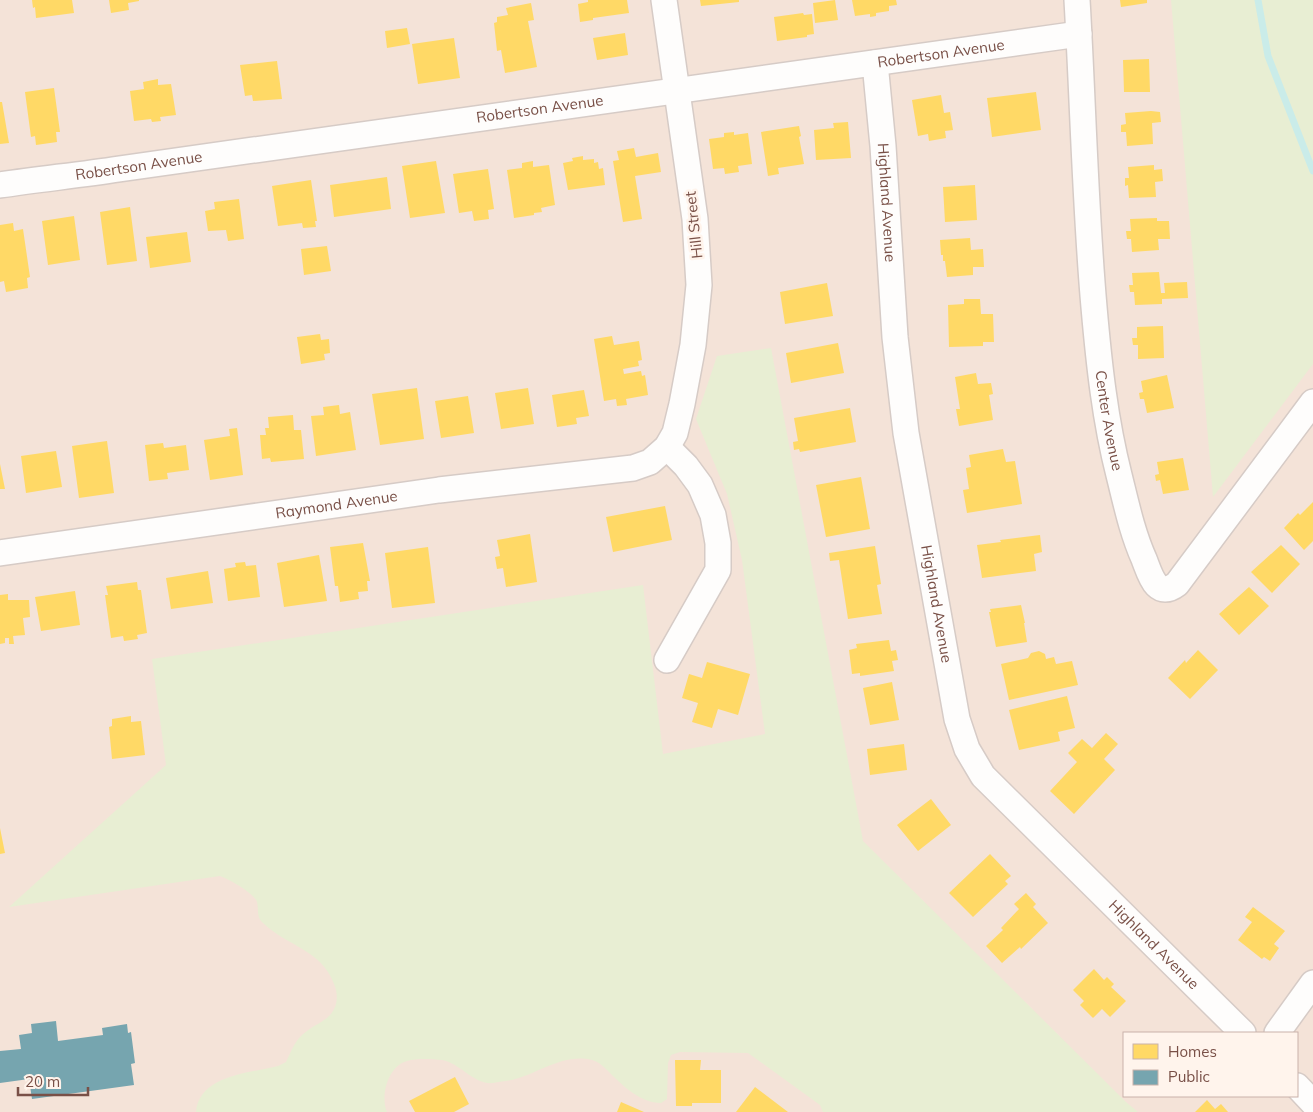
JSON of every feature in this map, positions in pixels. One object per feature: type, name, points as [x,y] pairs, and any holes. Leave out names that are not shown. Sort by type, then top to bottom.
[{"type":"street","name":"Hill Street","points":[[664,0],[695,219],[699,286],[693,345],[682,404],[675,434],[667,447]]},
{"type":"street","name":"Center Avenue","points":[[1077,0],[1091,265],[1100,375],[1112,449],[1140,550],[1155,584],[1162,589],[1172,588],[1177,584],[1313,402]]},
{"type":"street","name":"Robertson Avenue","points":[[0,185],[1079,34]]},
{"type":"street","name":"Highland Avenue","points":[[875,63],[883,146],[895,338],[906,433],[957,719],[967,749],[984,776],[1242,1032]]},
{"type":"street","name":"Raymond Avenue","points":[[0,553],[440,490],[633,468],[650,462],[667,447]]},
{"type":"street","points":[[667,447],[686,466],[700,484],[713,515],[718,542],[718,570],[667,660]]},
{"type":"street","points":[[1278,1032],[1313,982]]},
{"type":"street","points":[[1298,1087],[1313,1103]]},
{"type":"shaded area","points":[[0,0],[1313,0],[1313,1112],[0,1112]]},
{"type":"green space","points":[[1171,0],[1313,0],[1313,364],[1213,497]]},
{"type":"green space","points":[[771,348],[863,841],[1138,1112],[823,1112],[820,1105],[748,1053],[680,1052],[671,1055],[668,1063],[667,1099],[661,1103],[647,1100],[633,1093],[602,1065],[592,1060],[571,1059],[512,1080],[486,1083],[449,1062],[415,1059],[400,1064],[390,1075],[384,1098],[387,1112],[196,1112],[199,1100],[206,1090],[216,1083],[241,1074],[278,1066],[286,1062],[294,1045],[300,1038],[330,1015],[336,1004],[336,992],[328,972],[321,963],[263,923],[259,916],[257,902],[252,895],[220,876],[9,907],[166,765],[152,659],[643,585],[663,754],[765,734],[742,560],[727,494],[696,419],[717,356]]},
{"type":"building: Homes","points":[[32,0],[72,0],[74,13],[36,18]]},
{"type":"building: Homes","points":[[109,0],[139,1],[128,3],[129,10],[111,13]]},
{"type":"building: Homes","points":[[588,0],[627,0],[629,13],[593,18],[593,20],[580,22],[578,4],[588,2]]},
{"type":"building: Homes","points":[[700,0],[739,0],[739,2],[701,6]]},
{"type":"building: Homes","points":[[835,0],[838,20],[815,23],[813,3]]},
{"type":"building: Homes","points":[[852,0],[896,0],[897,5],[889,6],[889,11],[876,13],[876,16],[870,17],[870,14],[855,16]]},
{"type":"building: Homes","points":[[1120,0],[1147,0],[1147,3],[1121,7]]},
{"type":"building: Homes","points":[[531,3],[534,20],[528,21],[537,67],[505,73],[501,50],[497,51],[494,23],[497,22],[497,17],[508,15],[506,8]]},
{"type":"building: Homes","points":[[803,13],[804,15],[812,14],[814,34],[807,35],[807,37],[777,41],[774,17]]},
{"type":"building: Homes","points":[[407,28],[410,44],[387,48],[385,31]]},
{"type":"building: Homes","points":[[625,33],[628,55],[597,60],[593,38]]},
{"type":"building: Homes","points":[[454,38],[460,78],[418,84],[412,44]]},
{"type":"building: Homes","points":[[1149,59],[1150,92],[1124,92],[1123,60]]},
{"type":"building: Homes","points":[[277,61],[282,99],[253,101],[252,95],[245,96],[240,65]]},
{"type":"building: Homes","points":[[158,79],[158,85],[171,84],[176,115],[160,117],[161,121],[152,122],[151,119],[134,121],[130,91],[144,89],[143,82]]},
{"type":"building: Homes","points":[[54,88],[60,132],[56,132],[57,142],[36,145],[35,136],[31,137],[25,92]]},
{"type":"building: Homes","points":[[1036,92],[1041,130],[992,137],[987,98]]},
{"type":"building: Homes","points":[[941,95],[944,113],[950,112],[953,130],[945,131],[946,138],[929,141],[928,134],[918,136],[912,100]]},
{"type":"building: Homes","points":[[0,102],[2,102],[9,143],[0,144]]},
{"type":"building: Homes","points":[[1160,112],[1161,122],[1152,123],[1153,144],[1127,146],[1126,132],[1121,132],[1121,125],[1126,124],[1125,113]]},
{"type":"building: Homes","points":[[848,122],[851,158],[816,160],[814,130],[834,128],[833,123]]},
{"type":"building: Homes","points":[[799,126],[804,164],[778,168],[779,174],[768,176],[761,132]]},
{"type":"building: Homes","points":[[734,132],[734,135],[748,133],[752,164],[738,166],[739,172],[725,174],[724,168],[713,169],[709,139],[724,137],[724,133]]},
{"type":"building: Homes","points":[[634,148],[636,157],[658,153],[661,172],[635,176],[642,219],[623,222],[613,161],[619,160],[617,151]]},
{"type":"building: Homes","points":[[583,156],[583,160],[594,159],[594,163],[598,162],[599,169],[603,168],[605,185],[568,190],[563,163],[573,161],[572,158]]},
{"type":"building: Homes","points":[[436,161],[445,213],[410,218],[402,166]]},
{"type":"building: Homes","points":[[533,161],[533,167],[549,165],[555,205],[541,208],[542,212],[534,213],[534,215],[514,218],[507,170],[522,168],[522,163]]},
{"type":"building: Homes","points":[[1154,165],[1154,170],[1162,169],[1163,181],[1155,182],[1156,197],[1129,198],[1128,185],[1125,186],[1125,178],[1129,178],[1128,167]]},
{"type":"building: Homes","points":[[488,169],[494,209],[488,210],[489,219],[474,221],[472,211],[459,213],[453,174]]},
{"type":"building: Homes","points":[[387,177],[391,209],[334,217],[330,185]]},
{"type":"building: Homes","points":[[311,180],[317,221],[315,221],[316,227],[303,228],[302,223],[278,226],[272,186]]},
{"type":"building: Homes","points":[[975,185],[977,220],[945,222],[943,187]]},
{"type":"building: Homes","points":[[239,199],[244,239],[228,241],[226,230],[208,231],[205,211],[215,209],[214,202]]},
{"type":"building: Homes","points":[[130,207],[137,261],[107,265],[100,212]]},
{"type":"building: Homes","points":[[74,216],[80,260],[48,265],[42,221]]},
{"type":"building: Homes","points":[[1157,218],[1157,221],[1169,221],[1170,239],[1158,239],[1159,250],[1132,252],[1131,239],[1127,239],[1126,231],[1131,231],[1130,219]]},
{"type":"building: Homes","points":[[13,223],[14,231],[23,229],[30,277],[27,278],[28,288],[6,292],[4,281],[0,282],[0,225]]},
{"type":"building: Homes","points":[[187,232],[191,262],[150,268],[146,237]]},
{"type":"building: Homes","points":[[970,238],[971,250],[983,249],[984,267],[973,267],[973,275],[947,277],[945,261],[943,261],[943,255],[941,255],[940,240]]},
{"type":"building: Homes","points":[[327,246],[331,271],[304,275],[301,249]]},
{"type":"building: Homes","points":[[1159,272],[1161,293],[1165,293],[1164,283],[1187,282],[1188,298],[1162,299],[1162,304],[1135,305],[1134,292],[1130,292],[1129,285],[1133,285],[1132,273]]},
{"type":"building: Homes","points":[[827,283],[833,316],[785,324],[780,292]]},
{"type":"building: Homes","points":[[964,299],[980,299],[981,314],[993,314],[994,342],[983,342],[983,346],[949,347],[948,305],[964,304]]},
{"type":"building: Homes","points":[[1163,326],[1164,358],[1138,359],[1138,345],[1133,345],[1132,338],[1137,338],[1137,327]]},
{"type":"building: Homes","points":[[320,334],[321,340],[329,339],[330,353],[324,354],[325,360],[301,364],[297,337]]},
{"type":"building: Homes","points":[[612,336],[614,345],[639,341],[642,360],[638,361],[639,366],[623,369],[624,374],[641,371],[642,376],[645,375],[648,395],[626,399],[627,405],[617,406],[616,399],[604,401],[594,339]]},
{"type":"building: Homes","points":[[838,343],[844,373],[791,383],[786,353]]},
{"type":"building: Homes","points":[[976,373],[978,384],[991,383],[993,394],[989,395],[993,420],[959,426],[956,409],[960,409],[955,377]]},
{"type":"building: Homes","points":[[1167,375],[1174,408],[1147,413],[1144,399],[1140,399],[1139,393],[1143,392],[1141,381]]},
{"type":"building: Homes","points":[[417,388],[424,439],[380,445],[372,394]]},
{"type":"building: Homes","points":[[528,388],[534,424],[501,429],[495,393]]},
{"type":"building: Homes","points":[[584,390],[589,416],[576,418],[577,424],[557,427],[552,395]]},
{"type":"building: Homes","points":[[468,396],[474,433],[441,438],[435,401]]},
{"type":"building: Homes","points":[[339,405],[340,414],[350,412],[356,450],[316,456],[311,416],[324,415],[323,407]]},
{"type":"building: Homes","points":[[850,408],[856,442],[800,452],[799,449],[794,450],[793,442],[798,441],[794,418]]},
{"type":"building: Homes","points":[[293,415],[294,430],[301,430],[304,459],[271,462],[270,458],[262,459],[260,435],[266,435],[265,428],[269,428],[268,417]]},
{"type":"building: Homes","points":[[237,428],[243,475],[210,480],[204,440],[230,436],[229,429]]},
{"type":"building: Homes","points":[[107,441],[114,493],[79,498],[72,446]]},
{"type":"building: Homes","points":[[163,443],[164,448],[186,445],[189,470],[167,473],[168,479],[149,481],[145,445]]},
{"type":"building: Homes","points":[[1003,449],[1006,462],[1015,461],[1022,504],[967,513],[963,490],[969,489],[966,468],[971,467],[969,455]]},
{"type":"building: Homes","points":[[56,451],[62,487],[26,493],[21,456]]},
{"type":"building: Homes","points":[[1183,458],[1189,490],[1163,494],[1160,480],[1156,481],[1155,475],[1159,474],[1157,462]]},
{"type":"building: Homes","points":[[0,464],[5,489],[0,489]]},
{"type":"building: Homes","points":[[861,477],[870,529],[826,537],[816,485]]},
{"type":"building: Homes","points":[[1313,502],[1313,541],[1304,550],[1284,528],[1298,513],[1300,515]]},
{"type":"building: Homes","points":[[665,506],[672,540],[613,552],[606,517]]},
{"type":"building: Homes","points":[[530,534],[537,582],[506,587],[503,568],[497,569],[495,557],[500,556],[497,540]]},
{"type":"building: Homes","points":[[1040,535],[1042,552],[1034,554],[1036,571],[982,578],[977,545]]},
{"type":"building: Homes","points":[[363,543],[370,581],[367,581],[368,591],[358,592],[359,599],[340,602],[338,586],[335,586],[330,547]]},
{"type":"building: Homes","points":[[1281,545],[1300,564],[1272,593],[1251,572]]},
{"type":"building: Homes","points":[[875,546],[881,584],[877,585],[882,614],[848,619],[839,560],[830,561],[829,553]]},
{"type":"building: Homes","points":[[428,547],[435,603],[392,608],[385,553]]},
{"type":"building: Homes","points":[[319,555],[327,601],[284,607],[277,563]]},
{"type":"building: Homes","points":[[245,562],[246,566],[256,565],[260,597],[228,601],[224,569],[236,567],[235,563]]},
{"type":"building: Homes","points":[[208,571],[213,603],[171,609],[166,578]]},
{"type":"building: Homes","points":[[137,582],[138,590],[141,590],[147,633],[137,635],[138,639],[124,641],[123,636],[111,638],[105,595],[108,595],[106,586]]},
{"type":"building: Homes","points":[[1249,587],[1269,606],[1239,635],[1219,614]]},
{"type":"building: Homes","points":[[75,591],[80,625],[41,631],[35,597]]},
{"type":"building: Homes","points":[[8,594],[8,600],[29,600],[30,617],[23,618],[25,635],[13,636],[14,644],[9,644],[9,638],[5,638],[5,643],[0,644],[0,595]]},
{"type":"building: Homes","points":[[1021,605],[1027,642],[996,647],[990,609]]},
{"type":"building: Homes","points":[[889,640],[891,651],[896,650],[898,660],[892,661],[894,671],[860,676],[860,673],[852,674],[849,650],[857,648],[856,644]]},
{"type":"building: Homes","points":[[1198,650],[1218,670],[1190,699],[1168,678],[1185,660],[1186,663]]},
{"type":"building: Homes","points":[[1039,651],[1045,654],[1046,659],[1054,657],[1056,664],[1072,661],[1078,685],[1009,700],[1001,664],[1028,658],[1031,653]]},
{"type":"building: Homes","points":[[707,662],[750,674],[738,715],[718,709],[712,728],[692,722],[698,703],[682,698],[689,674],[702,678]]},
{"type":"building: Homes","points":[[892,682],[899,720],[870,725],[863,688]]},
{"type":"building: Homes","points":[[1067,696],[1075,728],[1058,732],[1060,741],[1019,750],[1009,710]]},
{"type":"building: Homes","points":[[131,716],[131,722],[141,721],[145,755],[112,759],[109,727],[112,726],[112,719]]},
{"type":"building: Homes","points":[[1106,733],[1118,744],[1104,759],[1115,770],[1074,814],[1050,791],[1077,762],[1068,753],[1082,739],[1092,748]]},
{"type":"building: Homes","points":[[904,744],[907,770],[870,775],[867,749]]},
{"type":"building: Homes","points":[[931,799],[951,825],[918,851],[897,825]]},
{"type":"building: Homes","points":[[0,828],[5,853],[0,854]]},
{"type":"building: Homes","points":[[990,854],[1011,876],[1005,881],[1008,884],[973,917],[949,893]]},
{"type":"building: Homes","points":[[1026,893],[1036,904],[1033,907],[1048,923],[1021,949],[1020,947],[1002,963],[986,946],[1003,930],[1001,928],[1019,909],[1014,904]]},
{"type":"building: Homes","points":[[1253,907],[1285,931],[1274,944],[1279,948],[1270,961],[1264,957],[1262,959],[1238,940],[1252,922],[1245,917]]},
{"type":"building: Homes","points":[[1094,969],[1104,980],[1107,977],[1114,984],[1111,987],[1126,1001],[1110,1017],[1102,1009],[1093,1018],[1080,1005],[1084,1001],[1073,990]]},
{"type":"building: Homes","points":[[675,1060],[701,1060],[700,1070],[721,1070],[721,1103],[692,1103],[692,1106],[676,1106]]},
{"type":"building: Homes","points":[[455,1077],[469,1104],[454,1112],[415,1112],[409,1101]]},
{"type":"building: Homes","points":[[755,1087],[788,1112],[736,1112]]},
{"type":"building: Homes","points":[[1207,1100],[1215,1109],[1221,1104],[1228,1112],[1195,1112]]},
{"type":"building: Homes","points":[[621,1102],[644,1112],[617,1112]]},
{"type":"building: Public","points":[[56,1021],[58,1041],[103,1035],[102,1028],[127,1024],[128,1033],[131,1032],[135,1063],[131,1064],[134,1085],[32,1099],[29,1079],[0,1083],[0,1051],[21,1049],[19,1035],[32,1033],[31,1024]]},
{"type":"waterway","points":[[1258,0],[1268,56],[1313,171]]}]
